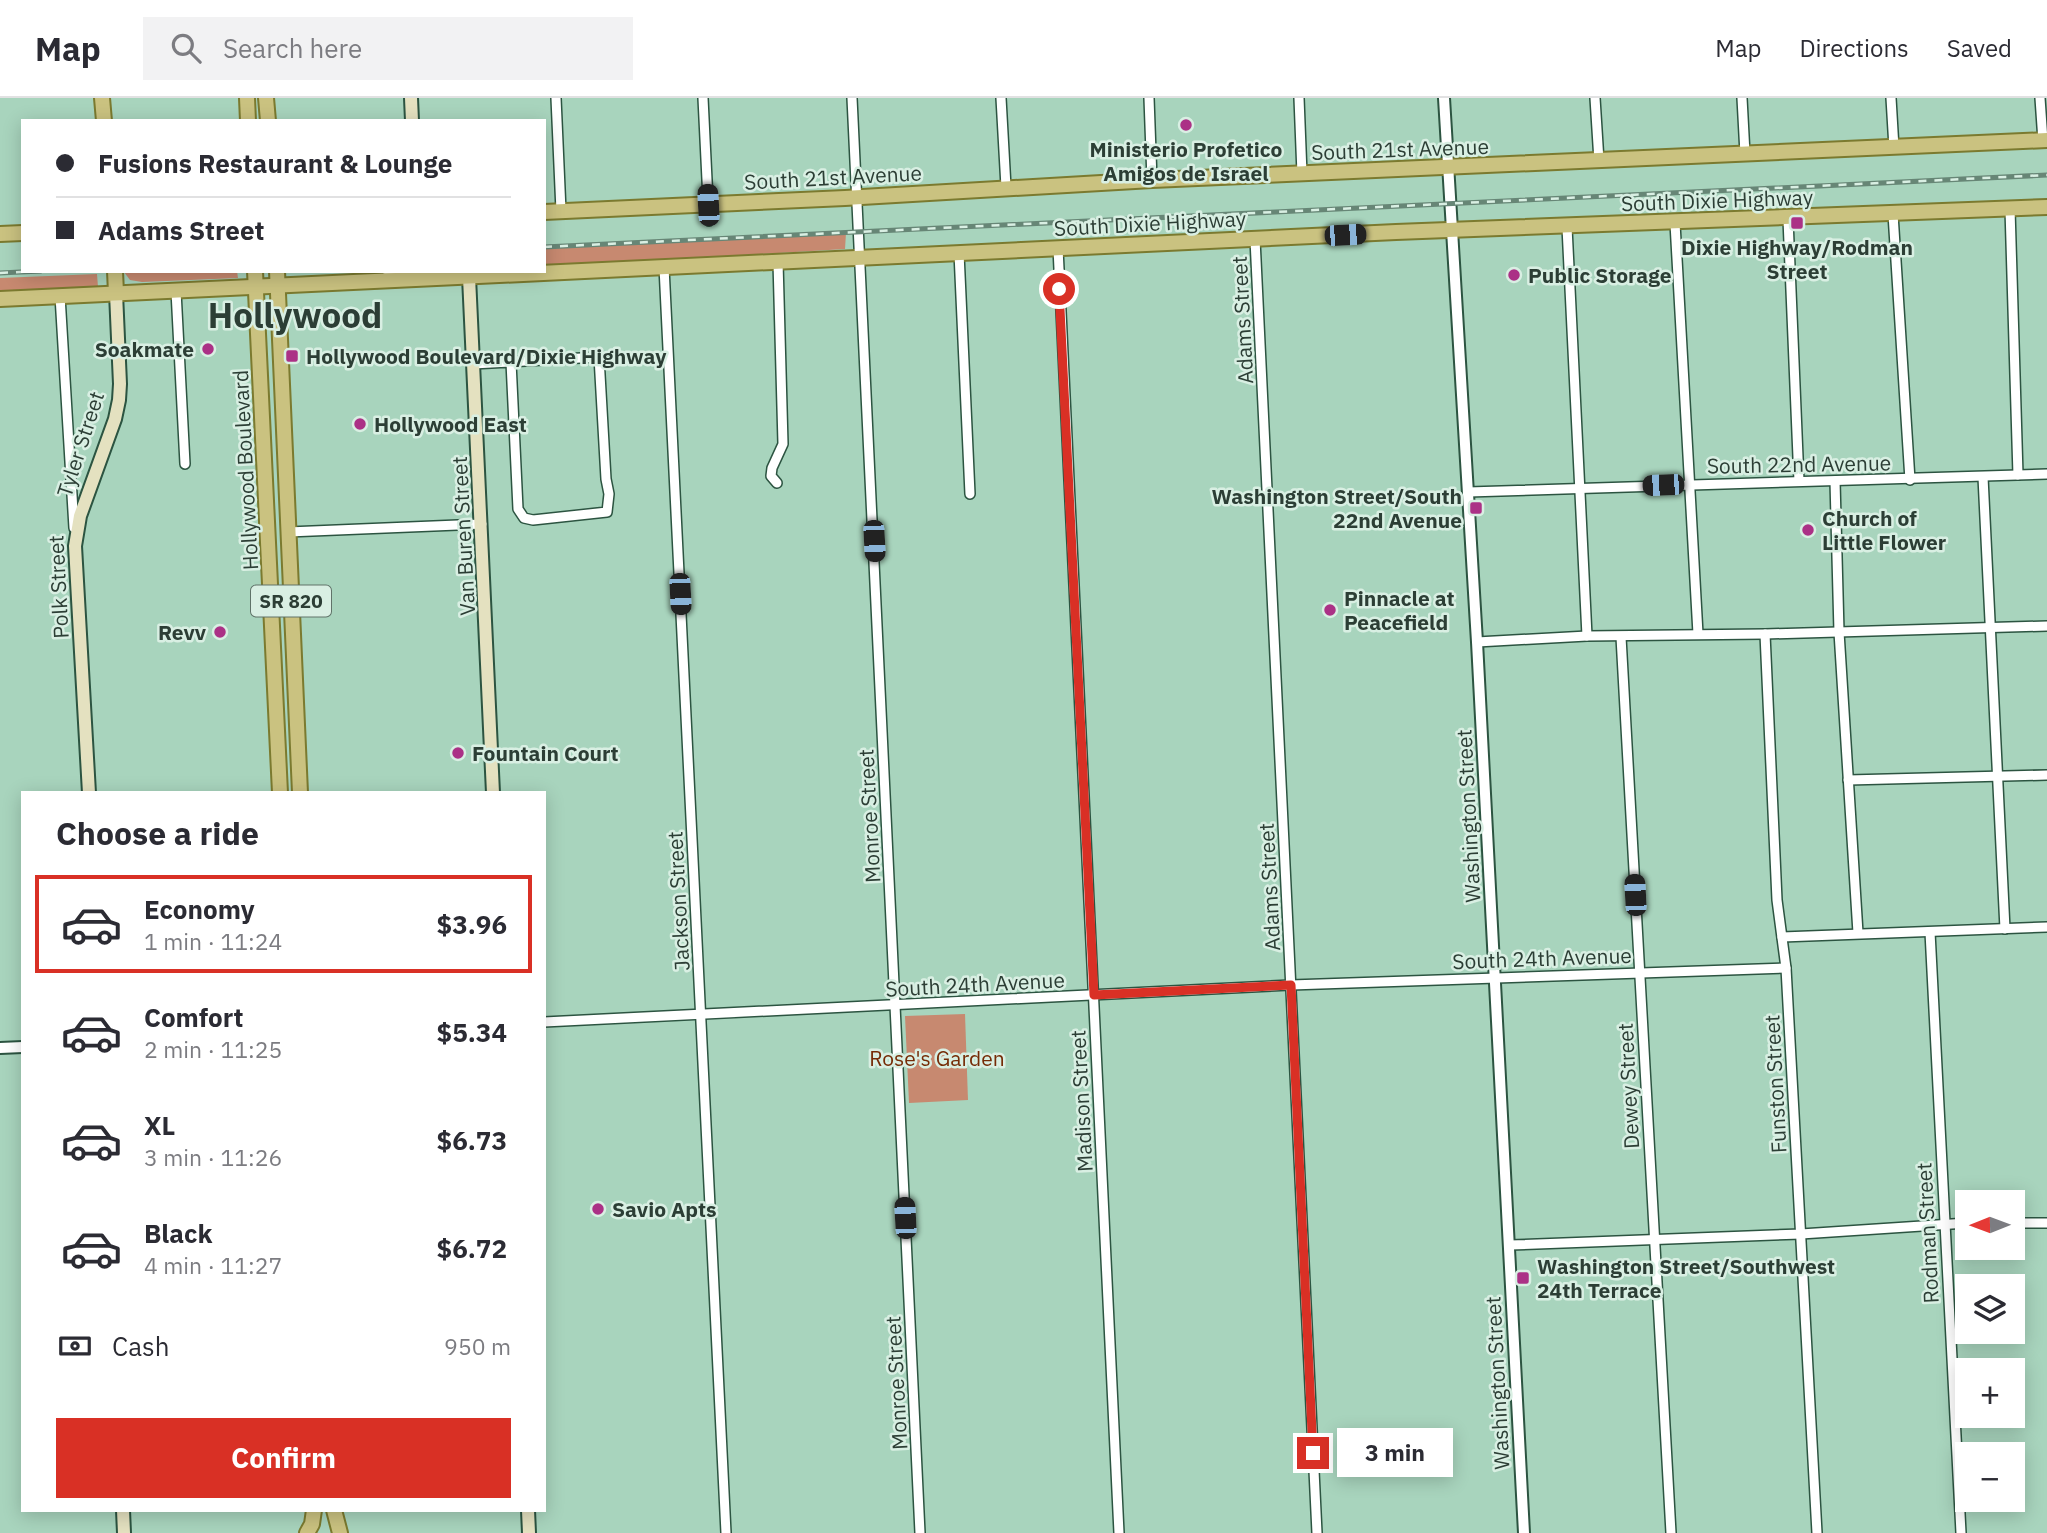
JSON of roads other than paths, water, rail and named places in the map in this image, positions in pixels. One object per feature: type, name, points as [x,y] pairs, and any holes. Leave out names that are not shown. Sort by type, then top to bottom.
[{"type":"main road","points":[[102,98],[104,119]]},
{"type":"main road","points":[[247,98],[248,119]]},
{"type":"main road","points":[[266,98],[268,119]]},
{"type":"main road","points":[[411,98],[412,119]]},
{"type":"main road","name":"South 21st Avenue","points":[[546,212],[857,198],[1152,180],[2045,141]]},
{"type":"main road","name":"South Dixie Highway","points":[[546,271],[1453,230],[2047,207]]},
{"type":"main road","points":[[0,234],[21,233]]},
{"type":"main road","name":"Tyler Street","points":[[75,546],[80,516],[115,419],[119,400],[115,273]]},
{"type":"main road","points":[[379,281],[400,273]]},
{"type":"main road","name":"South Dixie Highway","points":[[0,299],[176,291],[270,283],[379,281],[490,273]]},
{"type":"main road","name":"Van Buren Street","points":[[461,274],[473,364],[494,791]]},
{"type":"main road","name":"Hollywood Boulevard","points":[[270,283],[281,388],[299,791]]},
{"type":"main road","name":"Hollywood Boulevard","points":[[270,283],[262,394],[280,791]]},
{"type":"main road","points":[[262,394],[281,388]]},
{"type":"main road","name":"Polk Street","points":[[75,546],[89,791]]},
{"type":"main road","points":[[122,1512],[124,1533]]},
{"type":"main road","points":[[307,1533],[314,1512]]},
{"type":"main road","points":[[335,1512],[340,1533]]},
{"type":"main road","points":[[528,1512],[530,1533]]},
{"type":"street","points":[[556,98],[561,211]]},
{"type":"street","points":[[703,98],[709,221]]},
{"type":"street","name":"Monroe Street","points":[[852,98],[920,1533]]},
{"type":"street","points":[[1001,98],[1006,187]]},
{"type":"street","points":[[1149,98],[1152,180]]},
{"type":"street","points":[[1298,98],[1302,174]]},
{"type":"street","name":"Washington Street","points":[[1444,98],[1496,977],[1524,1533]]},
{"type":"street","points":[[1595,98],[1599,161]]},
{"type":"street","points":[[1742,98],[1745,154]]},
{"type":"street","points":[[1891,98],[1894,148]]},
{"type":"street","points":[[2040,98],[2045,141]]},
{"type":"street","points":[[2010,209],[2018,475]]},
{"type":"street","points":[[1893,214],[1910,480]]},
{"type":"street","points":[[1788,219],[1799,481]]},
{"type":"street","points":[[1675,223],[1698,634]]},
{"type":"street","points":[[1567,226],[1587,636]]},
{"type":"street","name":"Adams Street","points":[[1255,239],[1317,1533]]},
{"type":"street","name":"Madison Street","points":[[1058,248],[1119,1533]]},
{"type":"street","points":[[959,253],[970,494]]},
{"type":"street","points":[[777,483],[771,476],[772,467],[783,444],[778,262]]},
{"type":"street","name":"Jackson Street","points":[[664,267],[726,1533]]},
{"type":"street","points":[[176,291],[185,464]]},
{"type":"street","name":"Polk Street","points":[[60,296],[75,546]]},
{"type":"street","points":[[473,364],[599,357],[609,494],[607,512],[533,520],[524,518],[518,509],[511,362]]},
{"type":"street","name":"South 22nd Avenue","points":[[1468,492],[2047,474]]},
{"type":"street","points":[[1983,477],[2005,929]]},
{"type":"street","points":[[1835,481],[1839,632],[1858,933]]},
{"type":"street","points":[[288,532],[482,524]]},
{"type":"street","points":[[1477,642],[1587,636],[2047,626]]},
{"type":"street","name":"Funston Street","points":[[1765,634],[1777,900],[1786,968],[1817,1533]]},
{"type":"street","name":"Dewey Street","points":[[1621,637],[1671,1533]]},
{"type":"street","points":[[1848,779],[2047,775]]},
{"type":"street","points":[[1782,937],[2047,927]]},
{"type":"street","name":"Rodman Street","points":[[1930,932],[1961,1533]]},
{"type":"street","name":"South 24th Avenue","points":[[546,1023],[1291,985],[1786,968]]},
{"type":"street","points":[[0,1048],[21,1047]]},
{"type":"street","points":[[1510,1245],[1801,1234],[1955,1223]]},
{"type":"street","points":[[2025,1223],[2047,1223]]},
{"type":"railway","points":[[546,247],[2047,175]]},
{"type":"railway","points":[[0,273],[21,272]]},
{"type":"place","name":"Ministerio Profetico Amigos de Israel","points":[[1186,125]]},
{"type":"place","name":"Dixie Highway/Rodman Street","points":[[1797,223]]},
{"type":"place","name":"Public Storage","points":[[1514,275]]},
{"type":"place","name":"Soakmate","points":[[208,349]]},
{"type":"place","name":"Hollywood Boulevard/Dixie Highway","points":[[292,356]]},
{"type":"place","name":"Hollywood East","points":[[360,424]]},
{"type":"place","name":"Washington Street/South 22nd Avenue","points":[[1476,508]]},
{"type":"place","name":"Church of Little Flower","points":[[1808,530]]},
{"type":"place","name":"Pinnacle at Peacefield","points":[[1330,610]]},
{"type":"place","name":"Revv","points":[[220,632]]},
{"type":"place","name":"Fountain Court","points":[[458,753]]},
{"type":"place","name":"Savio Apts","points":[[598,1209]]},
{"type":"place","name":"Washington Street/Southwest 24th Terrace","points":[[1523,1278]]},
{"type":"district","name":"Hollywood","points":[[295,315]]},
{"type":"park label","name":"Rose's Garden","points":[[937,1058]]}]
